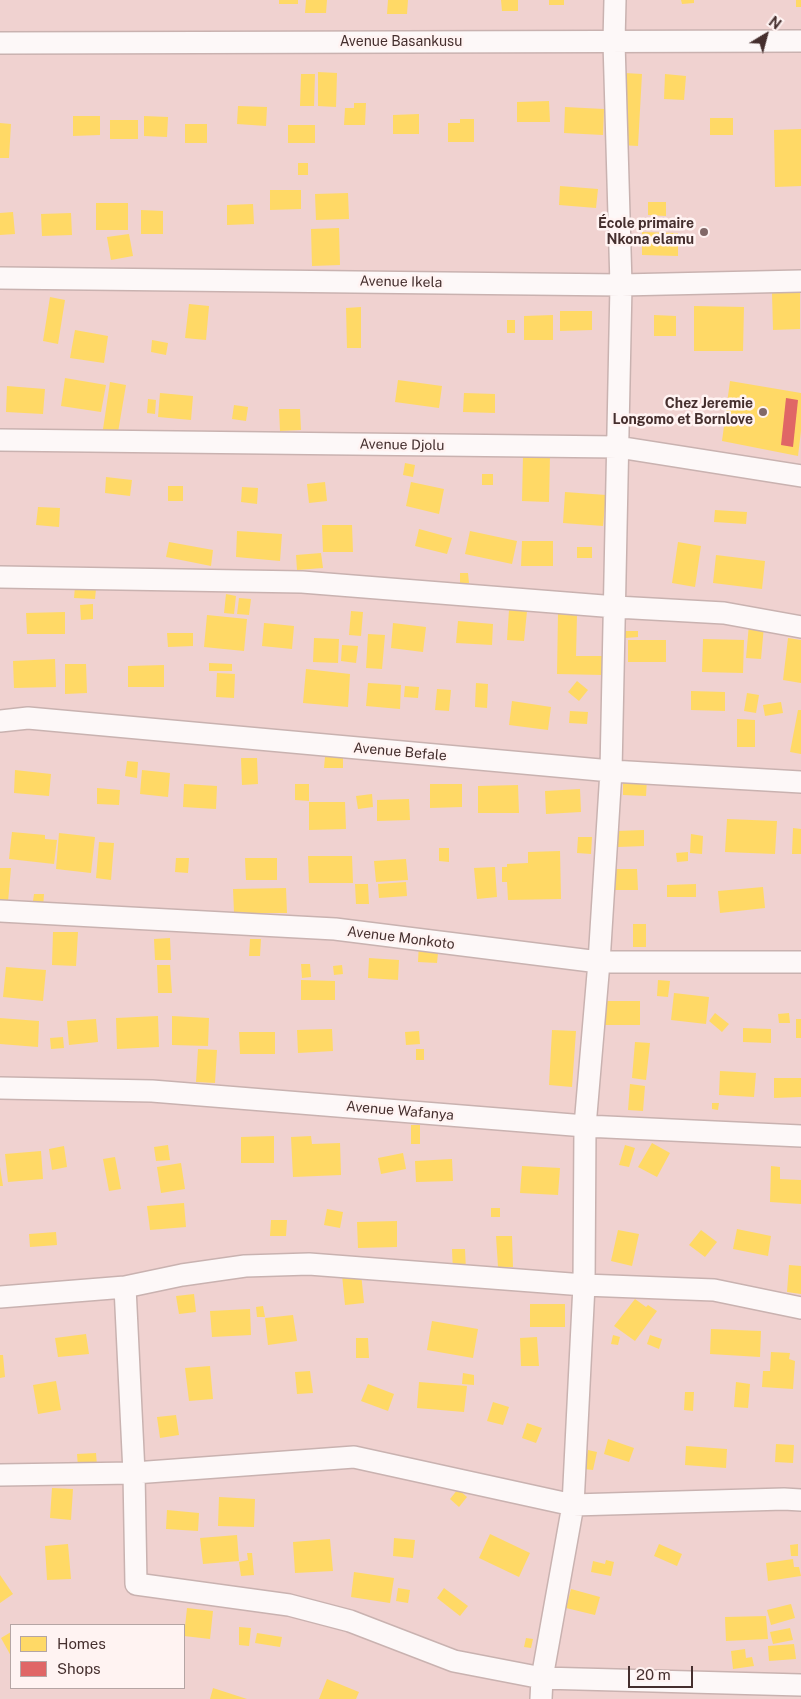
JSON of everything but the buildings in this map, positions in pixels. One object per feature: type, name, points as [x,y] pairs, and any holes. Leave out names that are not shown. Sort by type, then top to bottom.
[{"type":"street","points":[[542,1699],[542,1678],[573,1505],[584,1285],[585,1126],[599,962],[611,771],[622,285],[614,42],[615,0]]},
{"type":"street","name":"Avenue Basankusu","points":[[0,43],[801,41]]},
{"type":"street","name":"Avenue Ikela","points":[[0,278],[622,285],[801,281]]},
{"type":"street","name":"Avenue Djolu","points":[[0,440],[618,448],[801,476]]},
{"type":"street","points":[[0,577],[302,582],[616,607],[724,613],[801,627]]},
{"type":"street","name":"Avenue Befale","points":[[0,721],[28,718],[611,771],[801,782]]},
{"type":"street","name":"Avenue Monkoto","points":[[0,911],[335,929],[599,962],[801,962]]},
{"type":"street","name":"Avenue Wafanya","points":[[0,1088],[152,1091],[585,1126],[801,1136]]},
{"type":"street","points":[[0,1297],[125,1287],[182,1274],[245,1266],[309,1264],[584,1285],[714,1290],[801,1308]]},
{"type":"street","points":[[125,1287],[134,1473],[136,1584],[289,1604],[350,1621],[454,1661],[542,1678],[801,1685]]},
{"type":"street","points":[[0,1475],[134,1473],[354,1457],[573,1505],[801,1500]]},
{"type":"place","name":"École primaire Nkona elamu","points":[[704,232]]},
{"type":"place","name":"Chez Jeremie Longomo et Bornlove","points":[[763,412]]}]
